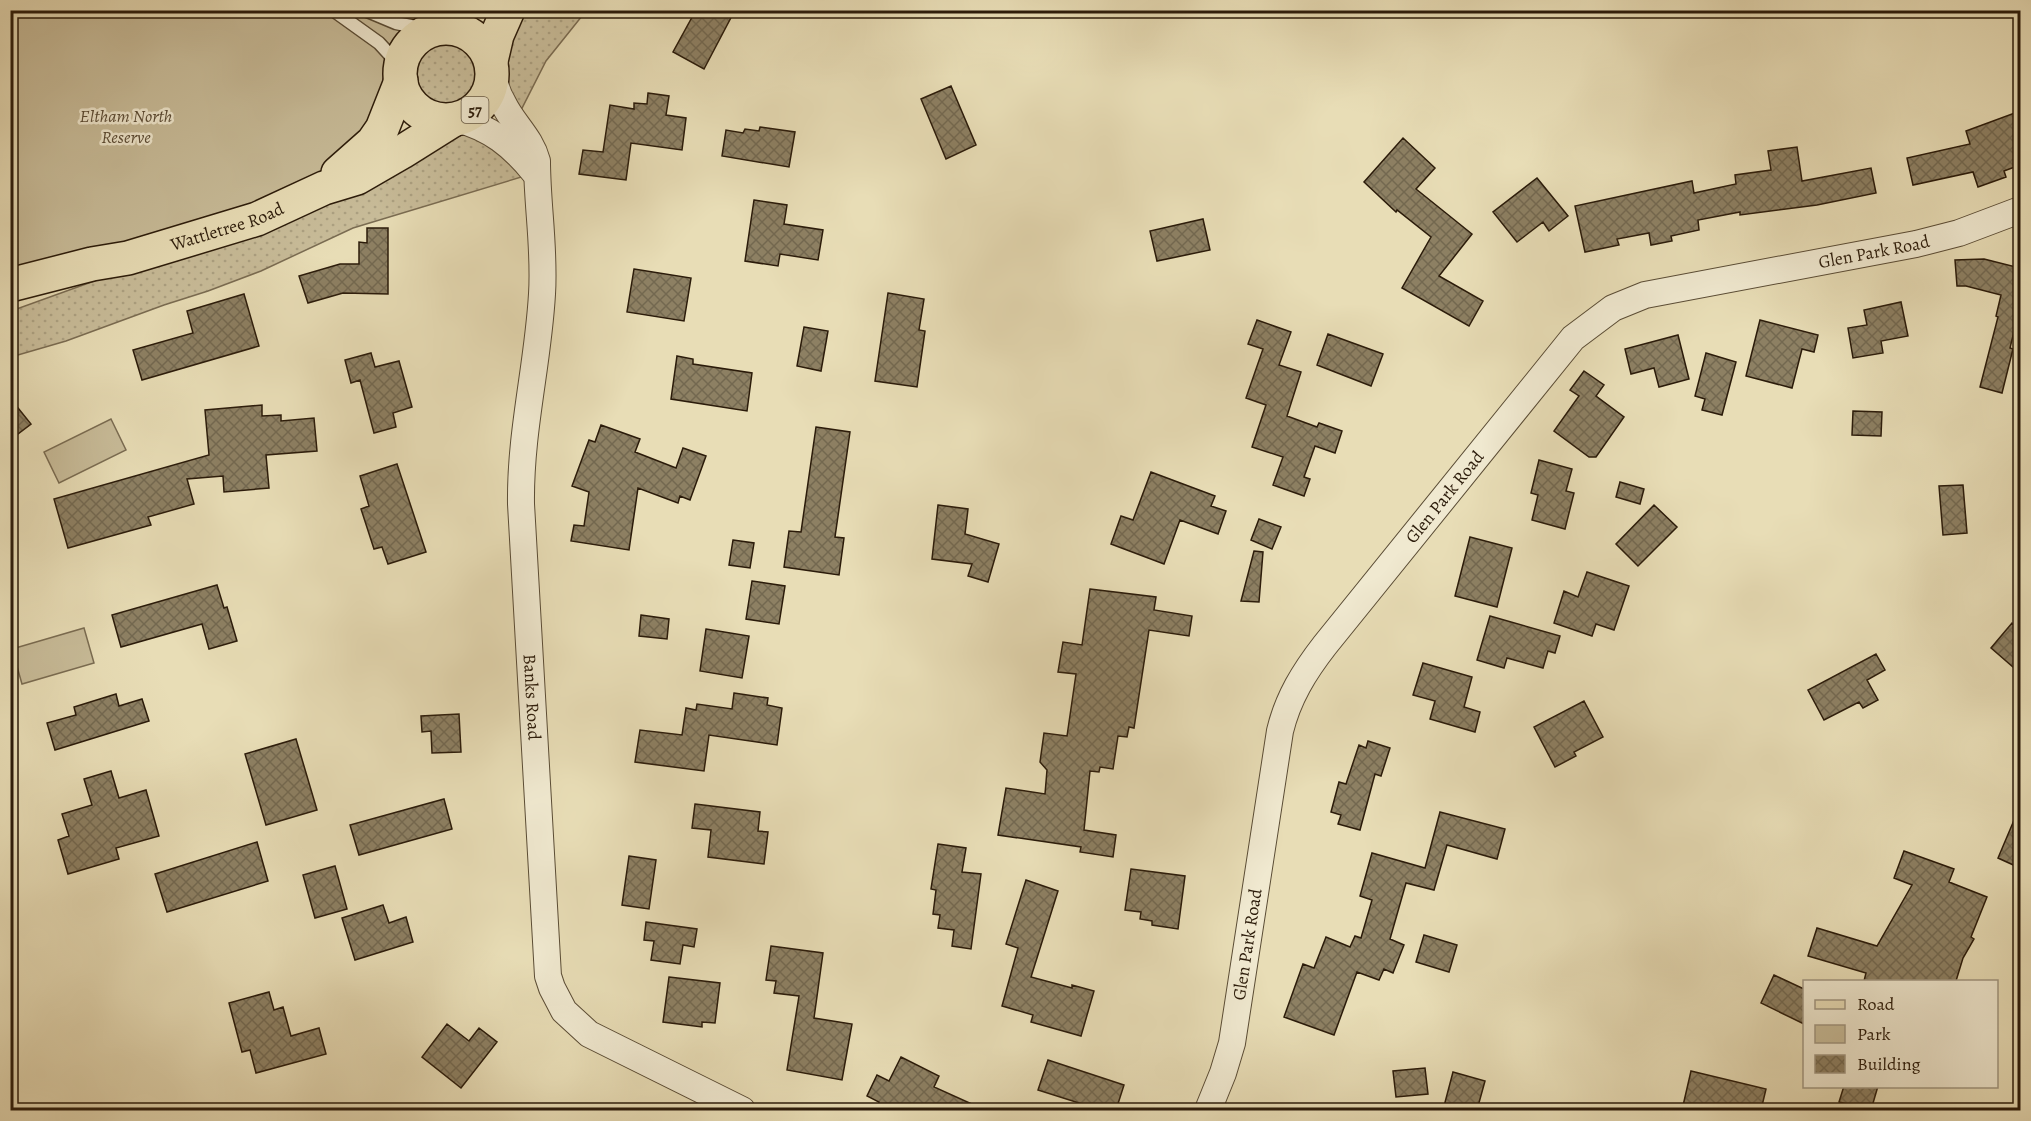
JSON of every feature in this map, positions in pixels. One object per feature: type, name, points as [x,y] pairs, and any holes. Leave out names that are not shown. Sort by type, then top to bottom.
[{"type":"main road","name":"57","points":[[442,23],[418,37],[408,48],[402,60],[400,78],[410,103],[419,111],[429,117],[454,120],[470,114],[482,104],[490,91],[497,35],[508,10]]},
{"type":"main road","points":[[442,23],[476,38],[485,48],[492,69]]},
{"type":"main road","name":"Wattletree Road","points":[[324,188],[373,142],[382,129],[400,78]]},
{"type":"main road","name":"Wattletree Road","points":[[10,285],[92,264],[128,258],[257,219],[324,188],[357,178],[454,120]]},
{"type":"main road","name":"Wattletree Road","points":[[10,305],[93,275],[128,258]]},
{"type":"street","name":"Banks Road","points":[[492,69],[502,103],[530,142],[537,161],[542,237],[543,286],[521,457],[521,504],[548,976],[564,1011],[580,1028],[742,1110]]},
{"type":"street","points":[[454,120],[468,122],[493,133],[518,153],[537,174]]},
{"type":"street","name":"Glen Park Road","points":[[1208,1110],[1232,1043],[1280,731],[1291,695],[1319,653],[1573,338],[1613,308],[1645,295],[1916,244],[1967,230],[2020,210]]},
{"type":"lane","points":[[333,10],[379,43],[390,55],[400,78]]},
{"type":"lane","points":[[365,10],[396,23],[442,23]]},
{"type":"green space","name":"Eltham North Reserve","points":[[11,11],[435,11],[414,24],[395,45],[389,59],[384,108],[325,171],[273,200],[11,277]]},
{"type":"green space","points":[[519,11],[586,11],[546,61],[518,116],[506,83],[505,62]]},
{"type":"green space","points":[[440,43],[452,43],[468,52],[475,62],[477,74],[475,86],[468,96],[452,105],[440,105],[429,100],[420,91],[415,80],[415,68],[420,57],[429,48]]},
{"type":"green space","points":[[477,133],[528,175],[353,228],[261,271],[208,291],[66,341],[11,357],[11,311],[133,267],[460,134]]},
{"type":"green space","points":[[111,419],[126,450],[59,483],[44,452]]},
{"type":"green space","points":[[84,628],[94,663],[22,684],[12,649]]},
{"type":"building","points":[[696,10],[735,10],[704,69],[673,52]]},
{"type":"building","points":[[951,86],[976,145],[946,159],[921,99]]},
{"type":"building","points":[[648,93],[669,96],[666,115],[686,118],[682,150],[631,143],[626,180],[579,174],[583,150],[603,152],[610,105],[634,109],[634,103],[647,104]]},
{"type":"building","points":[[2020,111],[2020,165],[2004,171],[2006,177],[1978,187],[1973,172],[1913,185],[1907,158],[1970,144],[1966,131]]},
{"type":"building","points":[[760,127],[795,132],[789,167],[722,156],[726,130],[743,133],[745,129],[759,131]]},
{"type":"building","points":[[1403,138],[1435,168],[1416,189],[1472,234],[1439,276],[1483,301],[1469,326],[1402,288],[1431,237],[1397,210],[1396,212],[1364,182]]},
{"type":"building","points":[[1797,147],[1802,181],[1871,168],[1876,193],[1817,205],[1740,215],[1740,212],[1698,220],[1699,230],[1671,236],[1672,241],[1651,245],[1649,233],[1617,239],[1619,245],[1585,252],[1575,206],[1692,181],[1694,193],[1736,184],[1735,175],[1771,170],[1768,151]]},
{"type":"building","points":[[1537,178],[1568,216],[1549,231],[1543,222],[1517,242],[1493,212]]},
{"type":"building","points":[[754,200],[787,205],[784,224],[823,230],[818,260],[780,254],[778,266],[745,261]]},
{"type":"building","points":[[1203,219],[1210,250],[1157,261],[1150,231]]},
{"type":"building","points":[[367,228],[388,228],[388,294],[343,293],[308,303],[299,276],[340,264],[359,264],[359,242],[367,243]]},
{"type":"building","points":[[1984,259],[2020,268],[2020,307],[2002,393],[1980,387],[1998,317],[1996,316],[2001,295],[1966,286],[1957,286],[1955,260]]},
{"type":"building","points":[[634,269],[691,278],[684,321],[627,312]]},
{"type":"building","points":[[888,293],[924,299],[919,330],[925,331],[917,387],[875,381]]},
{"type":"building","points":[[244,294],[259,346],[142,380],[133,350],[193,333],[187,311]]},
{"type":"building","points":[[1901,302],[1908,336],[1881,341],[1883,353],[1853,358],[1848,328],[1867,325],[1864,310]]},
{"type":"building","points":[[1257,320],[1291,332],[1279,365],[1301,372],[1287,416],[1317,427],[1319,423],[1342,431],[1335,453],[1315,446],[1304,477],[1310,479],[1304,496],[1273,485],[1283,457],[1252,447],[1266,405],[1246,398],[1263,349],[1248,344]]},
{"type":"building","points":[[1760,320],[1818,335],[1814,352],[1802,349],[1792,388],[1746,376]]},
{"type":"building","points":[[804,327],[828,331],[821,371],[797,366]]},
{"type":"building","points":[[1328,334],[1383,354],[1371,386],[1317,365]]},
{"type":"building","points":[[1678,335],[1689,379],[1659,387],[1654,368],[1631,374],[1625,349]]},
{"type":"building","points":[[371,353],[375,367],[399,361],[412,407],[393,413],[396,427],[374,433],[360,380],[351,383],[345,360]]},
{"type":"building","points":[[1706,353],[1736,362],[1722,415],[1702,410],[1705,399],[1695,396]]},
{"type":"building","points":[[677,356],[693,359],[693,364],[752,373],[747,411],[671,399]]},
{"type":"building","points":[[1584,371],[1604,385],[1596,396],[1624,417],[1596,457],[1589,457],[1554,431],[1579,396],[1570,390]]},
{"type":"building","points":[[10,398],[31,424],[10,440]]},
{"type":"building","points":[[262,405],[262,416],[281,415],[281,421],[314,418],[317,451],[266,455],[269,488],[224,492],[223,476],[187,479],[194,504],[148,517],[151,525],[68,548],[54,499],[209,455],[205,410]]},
{"type":"building","points":[[1853,411],[1882,412],[1881,436],[1852,435]]},
{"type":"building","points":[[601,425],[640,439],[635,452],[676,468],[683,448],[706,456],[690,500],[680,496],[678,503],[638,488],[629,550],[571,541],[574,525],[584,526],[589,492],[572,486],[589,440],[595,442]]},
{"type":"building","points":[[816,427],[850,432],[835,537],[844,538],[839,575],[784,567],[789,531],[801,532]]},
{"type":"building","points":[[1539,460],[1572,469],[1566,491],[1574,493],[1565,529],[1532,520],[1538,495],[1531,493]]},
{"type":"building","points":[[397,464],[426,552],[388,564],[382,547],[374,549],[361,509],[369,506],[360,476]]},
{"type":"building","points":[[1151,472],[1215,496],[1211,506],[1226,511],[1218,534],[1180,520],[1164,564],[1111,544],[1121,516],[1133,520]]},
{"type":"building","points":[[1620,482],[1644,489],[1640,504],[1616,497]]},
{"type":"building","points":[[1963,485],[1967,533],[1943,535],[1939,486]]},
{"type":"building","points":[[938,505],[968,509],[965,534],[999,544],[988,582],[968,576],[972,564],[932,559]]},
{"type":"building","points":[[1654,505],[1677,527],[1638,566],[1616,544]]},
{"type":"building","points":[[1259,519],[1281,527],[1272,549],[1251,540]]},
{"type":"building","points":[[1470,537],[1512,548],[1497,607],[1455,596]]},
{"type":"building","points":[[733,540],[754,543],[750,568],[729,565]]},
{"type":"building","points":[[1254,551],[1263,552],[1259,602],[1241,601]]},
{"type":"building","points":[[1587,572],[1629,586],[1614,630],[1596,624],[1592,636],[1554,623],[1564,591],[1578,597]]},
{"type":"building","points":[[752,581],[785,586],[779,624],[746,619]]},
{"type":"building","points":[[217,585],[224,608],[227,607],[237,641],[209,649],[202,624],[121,647],[112,615]]},
{"type":"building","points":[[1090,589],[1156,597],[1154,610],[1192,616],[1189,636],[1149,630],[1134,728],[1129,727],[1127,737],[1118,736],[1113,769],[1100,767],[1099,772],[1090,771],[1084,830],[1116,835],[1113,857],[1080,852],[1081,847],[998,835],[1006,788],[1045,794],[1047,770],[1040,762],[1044,733],[1067,736],[1076,674],[1058,672],[1063,642],[1082,645]]},
{"type":"building","points":[[641,615],[669,619],[667,639],[639,636]]},
{"type":"building","points":[[1490,616],[1560,636],[1555,653],[1548,651],[1543,668],[1507,658],[1504,668],[1477,660]]},
{"type":"building","points":[[2012,623],[2020,630],[2020,673],[1991,648]]},
{"type":"building","points":[[706,629],[749,636],[742,678],[700,671]]},
{"type":"building","points":[[1876,654],[1885,670],[1867,680],[1878,700],[1863,708],[1859,702],[1824,720],[1808,690]]},
{"type":"building","points":[[1423,663],[1472,677],[1464,707],[1480,712],[1475,732],[1430,719],[1435,701],[1413,695]]},
{"type":"building","points":[[734,693],[768,698],[767,705],[782,708],[777,745],[709,735],[704,771],[635,762],[640,730],[682,735],[686,708],[696,710],[697,704],[732,709]]},
{"type":"building","points":[[116,694],[119,706],[142,699],[149,721],[55,750],[47,723],[76,715],[74,707]]},
{"type":"building","points":[[1584,701],[1603,737],[1574,752],[1576,756],[1555,767],[1534,727]]},
{"type":"building","points":[[459,714],[461,752],[432,753],[431,731],[422,732],[421,716]]},
{"type":"building","points":[[296,739],[317,810],[266,825],[245,754]]},
{"type":"building","points":[[1368,741],[1390,748],[1381,776],[1375,774],[1360,830],[1338,824],[1341,815],[1331,812],[1339,782],[1346,784],[1359,745],[1366,748]]},
{"type":"building","points":[[111,771],[119,798],[146,790],[159,836],[116,848],[119,859],[68,874],[58,840],[69,836],[62,814],[92,805],[84,779]]},
{"type":"building","points":[[444,799],[452,829],[359,855],[350,825]]},
{"type":"building","points":[[695,804],[760,812],[758,831],[768,832],[764,864],[708,857],[711,830],[692,828]]},
{"type":"building","points":[[2020,806],[2020,868],[1998,858]]},
{"type":"building","points":[[1440,812],[1505,829],[1497,859],[1447,845],[1434,890],[1406,883],[1390,939],[1404,945],[1393,973],[1384,969],[1379,980],[1357,972],[1334,1035],[1284,1017],[1303,964],[1314,968],[1326,937],[1350,947],[1355,936],[1361,938],[1372,900],[1360,896],[1372,853],[1425,868]]},
{"type":"building","points":[[257,842],[268,881],[167,912],[155,874]]},
{"type":"building","points":[[938,844],[966,848],[962,872],[981,874],[971,949],[952,946],[954,930],[938,928],[940,915],[933,914],[936,890],[931,889]]},
{"type":"building","points":[[1904,851],[1954,869],[1949,882],[1987,897],[1971,937],[1974,939],[1963,958],[1956,980],[1864,980],[1866,973],[1808,956],[1817,928],[1877,946],[1912,885],[1894,878]]},
{"type":"building","points":[[629,856],[656,860],[649,909],[622,905]]},
{"type":"building","points":[[335,866],[347,909],[315,918],[303,875]]},
{"type":"building","points":[[1131,869],[1185,876],[1178,929],[1152,925],[1152,921],[1140,919],[1141,912],[1125,910]]},
{"type":"building","points":[[1026,880],[1058,891],[1031,977],[1072,988],[1072,985],[1094,991],[1081,1036],[1031,1022],[1033,1015],[1002,1006],[1018,948],[1006,944]]},
{"type":"building","points":[[383,905],[389,923],[406,917],[413,942],[355,960],[342,918]]},
{"type":"building","points":[[646,922],[697,929],[694,947],[683,945],[680,964],[651,960],[654,941],[644,940]]},
{"type":"building","points":[[1424,935],[1457,945],[1449,972],[1416,962]]},
{"type":"building","points":[[771,946],[823,953],[814,1018],[852,1024],[842,1080],[787,1070],[799,996],[774,993],[776,981],[766,980]]},
{"type":"building","points":[[1774,975],[1803,989],[1803,1024],[1761,1003]]},
{"type":"building","points":[[669,977],[720,983],[715,1023],[702,1022],[702,1027],[663,1022]]},
{"type":"building","points":[[269,992],[274,1010],[283,1007],[291,1036],[319,1028],[326,1054],[256,1073],[250,1050],[242,1052],[229,1003]]},
{"type":"building","points":[[447,1024],[469,1041],[479,1028],[497,1042],[461,1088],[422,1057]]},
{"type":"building","points":[[901,1057],[939,1076],[934,1087],[985,1110],[920,1110],[906,1104],[903,1110],[876,1110],[879,1102],[867,1096],[877,1075],[889,1081]]},
{"type":"building","points":[[1048,1060],[1124,1085],[1116,1110],[1101,1110],[1038,1090]]},
{"type":"building","points":[[1425,1068],[1428,1094],[1396,1097],[1393,1071]]},
{"type":"building","points":[[1691,1071],[1766,1089],[1761,1110],[1682,1110]]},
{"type":"building","points":[[1453,1072],[1485,1081],[1477,1110],[1443,1110]]},
{"type":"building","points":[[1843,1088],[1877,1088],[1871,1110],[1839,1102]]}]
